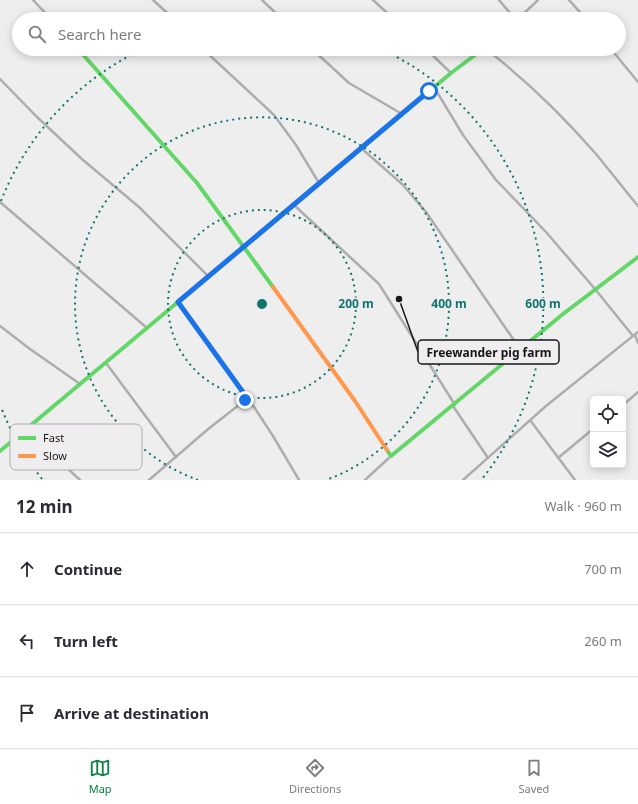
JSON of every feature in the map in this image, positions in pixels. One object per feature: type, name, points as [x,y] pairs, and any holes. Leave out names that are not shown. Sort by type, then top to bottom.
[{"type":"street","points":[[33,0],[44,12]]},
{"type":"street","points":[[153,0],[166,12]]},
{"type":"street","points":[[262,0],[275,12]]},
{"type":"street","points":[[373,0],[386,12]]},
{"type":"street","points":[[498,0],[509,12]]},
{"type":"street","points":[[524,12],[538,0]]},
{"type":"street","points":[[569,0],[580,12]]},
{"type":"street","points":[[84,56],[197,182],[356,401],[391,456]]},
{"type":"street","points":[[211,56],[274,115],[296,145],[319,184]]},
{"type":"street","points":[[320,56],[349,83],[402,114]]},
{"type":"street","points":[[434,56],[451,72]]},
{"type":"street","points":[[33,424],[451,72],[474,56]]},
{"type":"street","points":[[493,56],[514,72],[574,130],[638,206]]},
{"type":"street","points":[[617,56],[638,82]]},
{"type":"street","points":[[0,79],[37,117],[83,160],[139,207],[209,277]]},
{"type":"street","points":[[434,87],[463,135],[496,180],[546,232],[634,336],[638,343]]},
{"type":"street","points":[[361,148],[402,184],[426,212],[520,350]]},
{"type":"street","points":[[0,202],[147,328]]},
{"type":"street","points":[[294,204],[379,284],[488,458]]},
{"type":"street","points":[[365,480],[391,456],[563,314],[638,257]]},
{"type":"street","points":[[178,302],[246,398],[254,407],[299,480]]},
{"type":"street","points":[[0,326],[80,384]]},
{"type":"street","points":[[463,480],[530,420],[638,332]]},
{"type":"street","points":[[106,363],[176,457]]},
{"type":"street","points":[[626,402],[638,392]]},
{"type":"street","points":[[148,480],[246,398]]},
{"type":"street","points":[[530,420],[575,480]]},
{"type":"street","points":[[558,458],[590,431]]},
{"type":"street","points":[[0,451],[10,443]]},
{"type":"street","points":[[69,470],[80,480]]},
{"type":"traffic: fast","points":[[84,56],[197,183],[273,287]]},
{"type":"traffic: fast","points":[[327,177],[451,73],[474,56]]},
{"type":"traffic: fast","points":[[387,450],[391,456],[563,314],[638,257]]},
{"type":"traffic: fast","points":[[32,424],[215,271]]},
{"type":"traffic: fast","points":[[0,451],[10,443]]},
{"type":"traffic: slow","points":[[215,271],[327,177]]},
{"type":"traffic: slow","points":[[273,287],[355,401],[387,450]]},
{"type":"place","name":"Freewander pig farm","points":[[399,299]]},
{"type":"route","points":[[245,400],[245,395],[224,368],[178,302],[429,91]]}]
